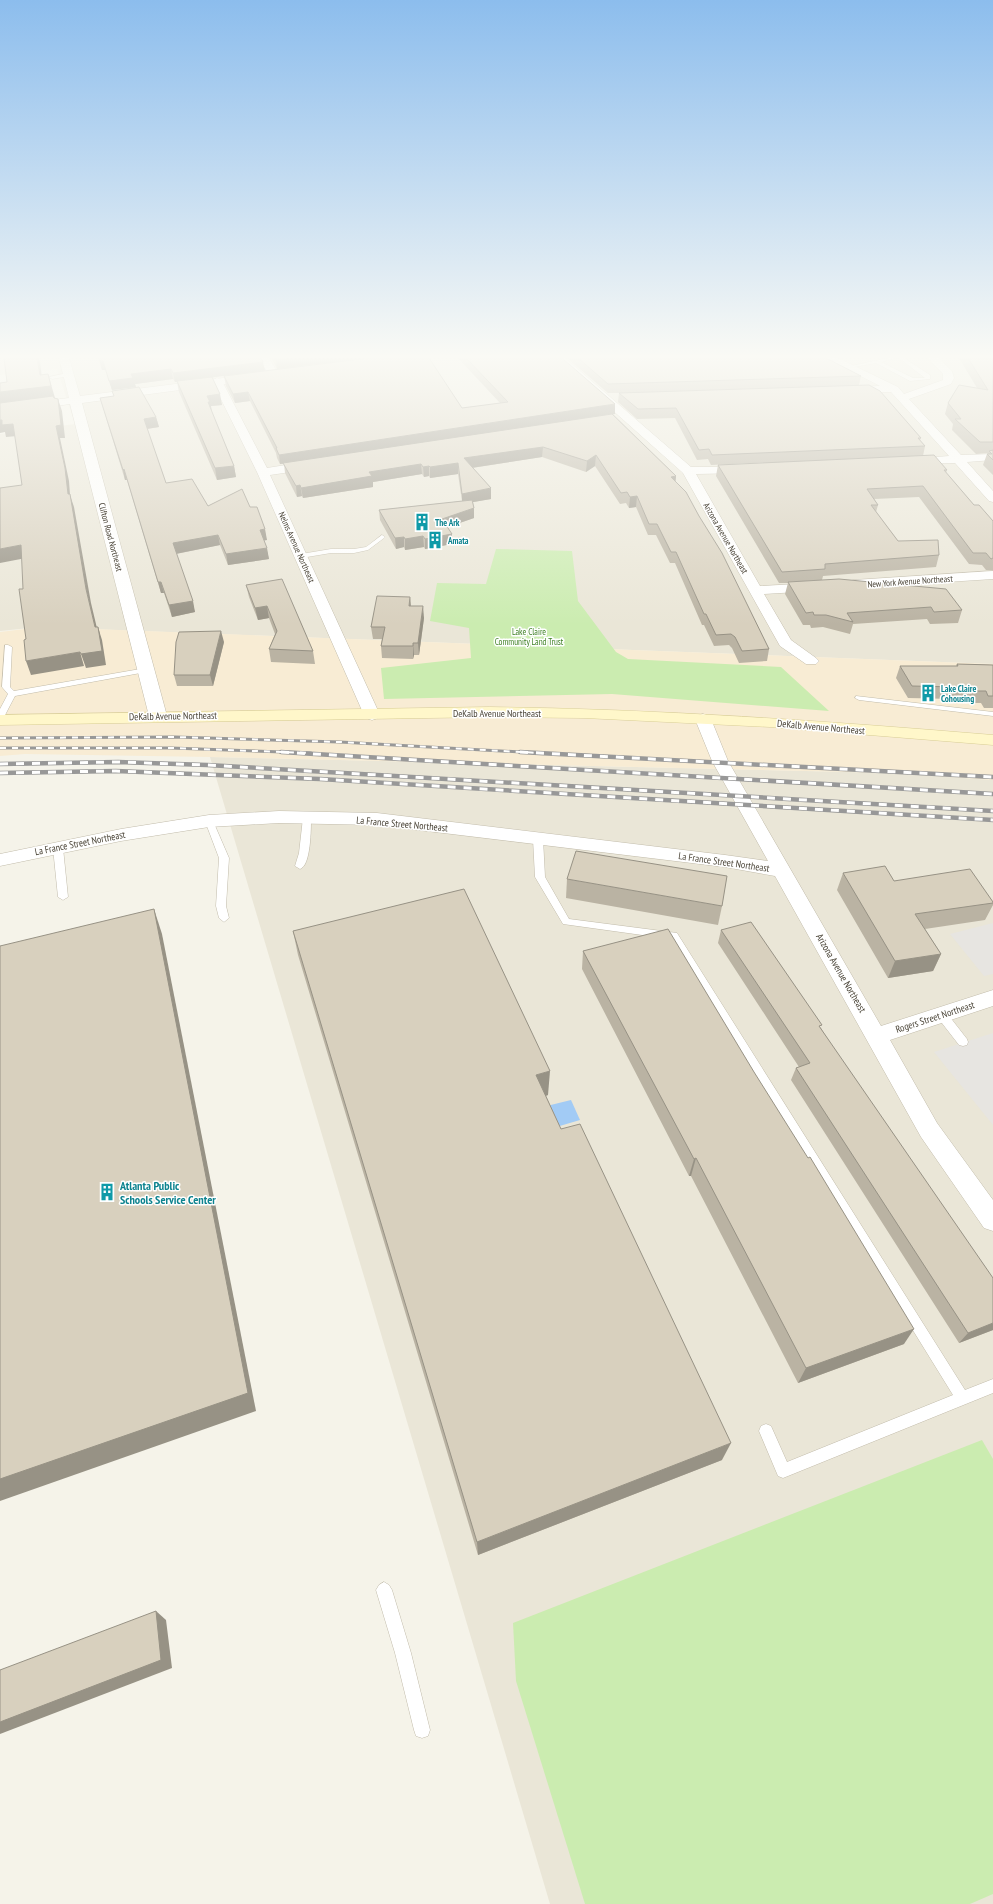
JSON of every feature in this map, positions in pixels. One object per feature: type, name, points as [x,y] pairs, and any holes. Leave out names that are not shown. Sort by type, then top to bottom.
[{"type":"main road","name":"DeKalb Avenue Northeast","points":[[0,718],[490,712],[584,713],[703,719],[993,740]]},
{"type":"street","name":"Clifton Road Northeast","points":[[87,447],[158,716]]},
{"type":"street","name":"Nelms Avenue Northeast","points":[[251,447],[264,472],[372,714]]},
{"type":"street","name":"Arizona Avenue Northeast","points":[[661,447],[688,471],[756,590],[784,643],[811,661]]},
{"type":"street","points":[[946,447],[993,498]]},
{"type":"street","points":[[897,463],[993,457]]},
{"type":"street","points":[[264,472],[323,463]]},
{"type":"street","points":[[688,471],[753,468]]},
{"type":"street","name":"New York Avenue Northeast","points":[[839,585],[993,575]]},
{"type":"street","points":[[756,590],[824,586]]},
{"type":"street","name":"Arizona Avenue Northeast","points":[[703,719],[720,761],[929,1130],[993,1220]]},
{"type":"street","name":"La France Street Northeast","points":[[0,860],[121,835],[209,821],[279,817],[377,819],[725,861],[781,870]]},
{"type":"street","name":"Rogers Street Northeast","points":[[877,1036],[993,998]]},
{"type":"lane","points":[[301,556],[330,551],[354,551],[368,548],[382,536]]},
{"type":"lane","points":[[8,647],[6,687],[12,694]]},
{"type":"lane","points":[[12,694],[146,670]]},
{"type":"lane","points":[[0,718],[12,694]]},
{"type":"lane","points":[[859,698],[993,714]]},
{"type":"lane","points":[[300,866],[304,853],[307,818]]},
{"type":"lane","points":[[209,821],[224,858],[221,906],[224,918]]},
{"type":"lane","points":[[538,839],[540,877],[566,922],[674,936],[962,1398]]},
{"type":"lane","points":[[58,848],[63,897]]},
{"type":"lane","points":[[942,1015],[963,1042]]},
{"type":"lane","points":[[766,1431],[783,1471],[993,1386]]},
{"type":"lane","points":[[384,1590],[403,1652],[422,1730]]},
{"type":"shaded area","points":[[0,447],[993,447],[993,664],[39,627],[0,631]]},
{"type":"shaded area","points":[[41,627],[993,664],[993,780],[893,773],[210,757],[25,754],[0,756],[0,632]]},
{"type":"shaded area","points":[[210,757],[893,773],[993,780],[993,1904],[550,1904]]},
{"type":"shaded area","points":[[993,923],[993,974],[984,976],[950,934]]},
{"type":"shaded area","points":[[993,1033],[993,1125],[934,1052]]},
{"type":"green space","name":"Lake Claire Community Land Trust","points":[[496,549],[572,551],[578,601],[616,652],[628,659],[781,667],[829,711],[612,694],[384,699],[381,668],[471,658],[469,628],[430,621],[437,583],[486,584]]},
{"type":"green space","points":[[982,1440],[993,1459],[993,1894],[970,1904],[585,1904],[516,1681],[513,1623]]},
{"type":"water","points":[[571,1100],[580,1120],[519,1138],[510,1115]]},
{"type":"building","points":[[16,447],[60,447],[86,589],[95,627],[98,627],[102,651],[81,654],[80,652],[26,661],[24,640],[26,639],[19,589],[23,589],[21,545],[0,549],[0,488],[22,485]]},
{"type":"building","points":[[116,447],[154,447],[166,483],[192,479],[208,506],[242,489],[250,507],[257,507],[265,529],[260,530],[267,548],[226,554],[218,535],[173,543],[193,601],[169,605],[161,582],[158,582],[124,469],[123,470]]},
{"type":"building","points":[[206,447],[226,447],[234,466],[215,468]]},
{"type":"building","points":[[276,447],[333,447],[279,455]]},
{"type":"building","points":[[391,447],[646,447],[676,476],[671,477],[686,492],[722,553],[769,649],[742,651],[735,637],[731,634],[716,635],[706,614],[704,614],[676,552],[671,552],[657,524],[649,524],[637,496],[630,497],[627,492],[621,493],[596,455],[587,461],[543,447],[464,458],[491,488],[462,494],[458,463],[430,467],[423,467],[421,464],[369,472],[372,476],[301,488],[300,485],[296,486],[283,463]]},
{"type":"building","points":[[697,447],[905,447],[712,455],[709,449],[699,450]]},
{"type":"building","points":[[993,450],[993,460],[987,454],[992,454],[989,451]]},
{"type":"building","points":[[934,455],[947,470],[944,470],[974,505],[979,505],[993,521],[993,558],[991,559],[986,553],[973,553],[923,486],[867,489],[878,505],[871,505],[898,541],[938,540],[939,555],[825,564],[825,569],[782,572],[718,465]]},
{"type":"building","points":[[472,500],[474,508],[442,519],[452,534],[425,539],[423,536],[405,539],[404,537],[395,538],[379,510]]},
{"type":"building","points":[[282,579],[313,651],[269,649],[277,631],[267,606],[255,608],[246,585]]},
{"type":"building","points":[[839,579],[946,589],[962,610],[934,612],[931,607],[847,613],[853,622],[826,615],[814,615],[813,612],[806,613],[788,582]]},
{"type":"building","points":[[377,596],[410,597],[409,606],[423,606],[418,643],[413,643],[413,646],[381,646],[385,627],[371,627]]},
{"type":"building","points":[[221,631],[210,675],[174,675],[176,642],[179,632]]},
{"type":"building","points":[[957,664],[993,665],[993,696],[988,696],[986,691],[961,691],[959,687],[912,686],[900,666],[958,666]]},
{"type":"building","points":[[576,851],[727,876],[722,906],[567,879]]},
{"type":"building","points":[[885,866],[894,881],[970,869],[993,903],[915,914],[941,954],[895,961],[843,873]]},
{"type":"building","points":[[464,889],[550,1071],[536,1075],[561,1129],[580,1124],[731,1443],[477,1542],[293,931]]},
{"type":"building","name":"Atlanta Public Schools Service Center","points":[[154,909],[248,1393],[0,1479],[0,946]]},
{"type":"building","points":[[751,922],[822,1025],[819,1026],[993,1278],[993,1323],[968,1333],[796,1068],[810,1063],[721,930]]},
{"type":"building","points":[[668,929],[754,1072],[808,1158],[810,1157],[914,1329],[806,1368],[696,1158],[694,1159],[583,951]]},
{"type":"building","points":[[156,1611],[161,1660],[0,1722],[0,1670]]},
{"type":"railway","points":[[0,738],[175,737],[340,742],[539,753]]},
{"type":"railway","points":[[0,748],[171,748],[311,753]]},
{"type":"railway","points":[[281,752],[993,794]]},
{"type":"railway","points":[[520,752],[993,777]]},
{"type":"railway","points":[[0,764],[118,762],[207,765],[993,811]]},
{"type":"railway","points":[[0,773],[116,771],[320,779],[993,820]]},
{"type":"place","name":"The Ark","points":[[422,522]]},
{"type":"place","name":"Amata","points":[[435,540]]},
{"type":"place","name":"Lake Claire Cohousing","points":[[928,693]]},
{"type":"place","name":"Atlanta Public Schools Service Center","points":[[107,1192]]}]
